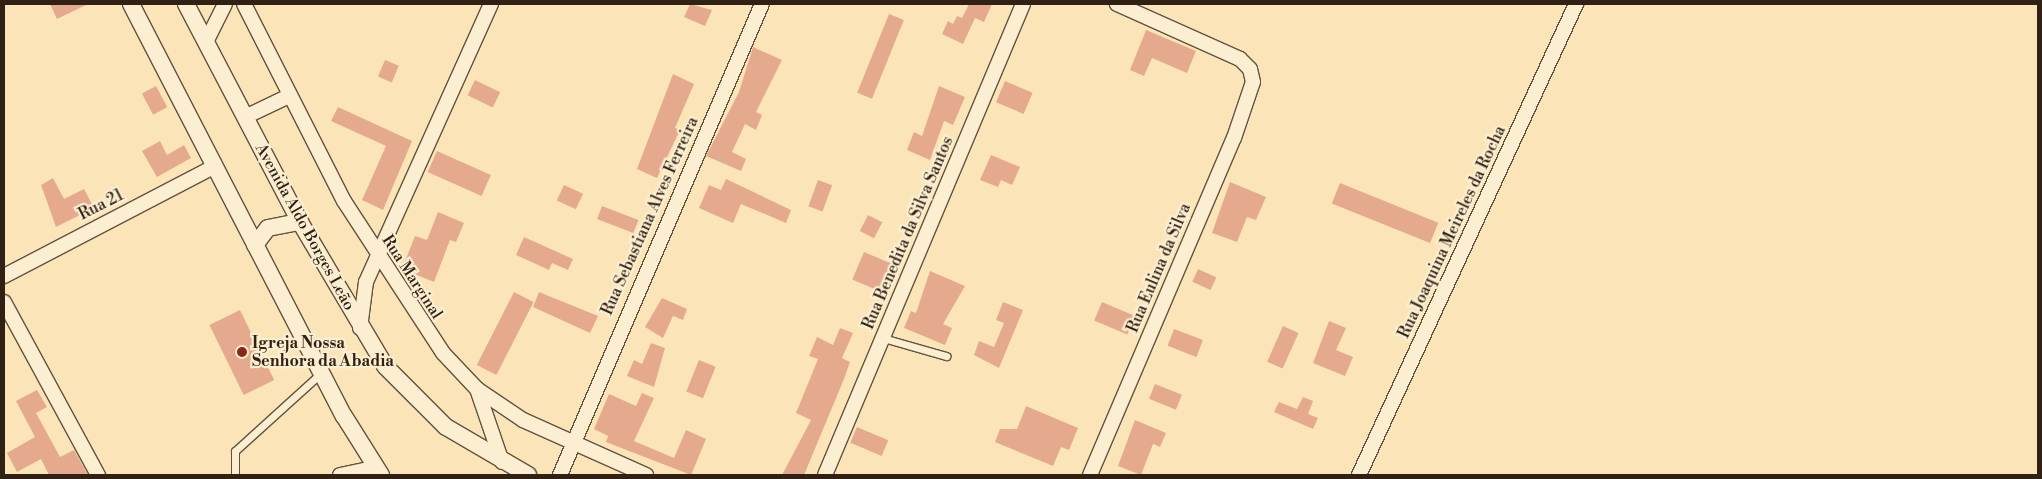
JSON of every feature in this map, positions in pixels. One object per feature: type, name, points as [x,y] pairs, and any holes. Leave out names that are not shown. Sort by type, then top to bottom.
[{"type":"street","points":[[131,4],[322,373],[378,472],[340,475]]},
{"type":"street","name":"Avenida Aldo Borges Leão","points":[[186,4],[300,222],[360,328],[384,366],[424,408],[502,462],[528,475]]},
{"type":"street","points":[[206,42],[224,4]]},
{"type":"street","name":"Rua Marginal","points":[[244,4],[289,96],[379,258],[424,329],[477,389],[523,420],[646,475]]},
{"type":"street","points":[[360,328],[362,294],[491,4]]},
{"type":"street","name":"Rua Sebastiana Alves Ferreira","points":[[560,475],[571,443],[762,4]]},
{"type":"street","name":"Rua Benedita da Silva Santos","points":[[825,475],[1022,4]]},
{"type":"street","name":"Rua Eulina da Silva","points":[[1090,475],[1240,123],[1250,96],[1252,74],[1237,58],[1117,4]]},
{"type":"street","name":"Rua Joaquina Meireles da Rocha","points":[[1359,475],[1576,4]]},
{"type":"street","points":[[245,117],[289,96]]},
{"type":"street","name":"Rua 21","points":[[4,276],[215,166]]},
{"type":"street","points":[[255,245],[268,228],[300,222]]},
{"type":"street","points":[[4,302],[98,475]]},
{"type":"street","points":[[477,389],[502,462]]},
{"type":"lane","points":[[883,338],[946,356]]},
{"type":"lane","points":[[235,475],[235,451],[322,373]]},
{"type":"building","points":[[50,4],[88,4],[57,19]]},
{"type":"building","points":[[690,4],[712,10],[705,26],[684,17]]},
{"type":"building","points":[[969,4],[992,4],[984,22],[975,18],[963,44],[942,34],[948,21],[953,24],[957,16],[962,18]]},
{"type":"building","points":[[889,14],[904,20],[872,99],[857,93]]},
{"type":"building","points":[[1146,30],[1196,51],[1187,73],[1152,58],[1144,76],[1130,70]]},
{"type":"building","points":[[753,47],[782,60],[756,112],[762,115],[756,130],[745,124],[732,152],[746,159],[741,171],[706,156],[739,92]]},
{"type":"building","points":[[385,60],[399,66],[392,82],[378,77]]},
{"type":"building","points":[[673,74],[694,84],[675,128],[680,130],[657,178],[637,169]]},
{"type":"building","points":[[475,80],[500,92],[493,108],[468,95]]},
{"type":"building","points":[[1005,81],[1033,93],[1024,114],[996,102]]},
{"type":"building","points":[[156,86],[167,107],[153,115],[142,94]]},
{"type":"building","points":[[939,86],[965,97],[953,125],[944,121],[930,160],[907,150],[914,132],[922,136]]},
{"type":"building","points":[[338,107],[412,141],[383,210],[362,200],[386,146],[331,121]]},
{"type":"building","points":[[160,141],[167,155],[184,145],[191,158],[157,177],[142,151]]},
{"type":"building","points":[[437,151],[491,175],[482,196],[428,172]]},
{"type":"building","points":[[991,155],[1020,167],[1012,185],[1001,180],[998,187],[980,180]]},
{"type":"building","points":[[53,178],[64,199],[84,189],[94,208],[56,227],[41,185]]},
{"type":"building","points":[[726,179],[791,210],[786,223],[741,204],[733,223],[699,208],[709,185],[721,190]]},
{"type":"building","points":[[818,180],[832,185],[823,211],[808,206]]},
{"type":"building","points":[[1230,182],[1266,197],[1256,220],[1247,217],[1237,242],[1212,233]]},
{"type":"building","points":[[1340,183],[1438,223],[1430,243],[1332,203]]},
{"type":"building","points":[[564,185],[583,194],[576,209],[557,200]]},
{"type":"building","points":[[602,206],[638,220],[633,233],[597,219]]},
{"type":"building","points":[[438,212],[464,223],[456,242],[450,240],[434,282],[402,269],[415,236],[427,240]]},
{"type":"building","points":[[868,215],[882,222],[874,238],[860,231]]},
{"type":"building","points":[[524,237],[573,259],[568,270],[552,263],[549,270],[516,255]]},
{"type":"building","points":[[864,252],[895,265],[884,293],[852,280]]},
{"type":"building","points":[[1198,269],[1216,277],[1211,290],[1192,282]]},
{"type":"building","points":[[930,271],[965,286],[943,324],[952,328],[945,345],[904,328],[911,311],[916,313]]},
{"type":"building","points":[[514,292],[534,302],[496,375],[477,365]]},
{"type":"building","points":[[539,292],[598,316],[590,333],[533,307]]},
{"type":"building","points":[[662,298],[687,309],[683,320],[673,316],[663,338],[645,327]]},
{"type":"building","points":[[1003,302],[1023,310],[999,368],[974,355],[979,341],[994,347],[1004,323],[996,320]]},
{"type":"building","points":[[1102,302],[1135,316],[1127,334],[1094,320]]},
{"type":"building","name":"Igreja Nossa Senhora da Abadia","points":[[240,310],[274,380],[244,395],[209,325]]},
{"type":"building","points":[[1329,321],[1346,328],[1336,350],[1353,357],[1345,376],[1313,363]]},
{"type":"building","points":[[1283,326],[1299,333],[1283,369],[1267,362]]},
{"type":"building","points":[[840,328],[853,333],[842,358],[850,362],[844,379],[804,475],[782,475],[811,420],[796,413],[818,359],[809,356],[817,337],[833,345]]},
{"type":"building","points":[[1174,329],[1203,340],[1196,357],[1168,346]]},
{"type":"building","points":[[651,343],[665,348],[654,387],[627,376],[634,360],[642,364]]},
{"type":"building","points":[[699,360],[716,367],[703,398],[686,392]]},
{"type":"building","points":[[1155,384],[1182,395],[1176,410],[1149,399]]},
{"type":"building","points":[[37,390],[47,407],[36,413],[60,457],[74,450],[88,475],[49,475],[41,459],[17,472],[7,453],[35,437],[16,401]]},
{"type":"building","points":[[642,393],[654,398],[634,441],[674,458],[686,430],[706,439],[691,475],[606,442],[608,436],[594,429],[609,394],[636,406]]},
{"type":"building","points":[[1303,397],[1313,401],[1308,414],[1318,418],[1313,429],[1274,412],[1279,402],[1297,409]]},
{"type":"building","points":[[1026,406],[1078,428],[1069,450],[1061,447],[1053,466],[995,442],[1000,429],[1017,429]]},
{"type":"building","points":[[1135,420],[1166,433],[1160,447],[1153,444],[1141,475],[1118,466]]},
{"type":"building","points":[[857,427],[888,440],[882,456],[850,443]]},
{"type":"place","name":"Igreja Nossa Senhora da Abadia","points":[[242,352]]}]
